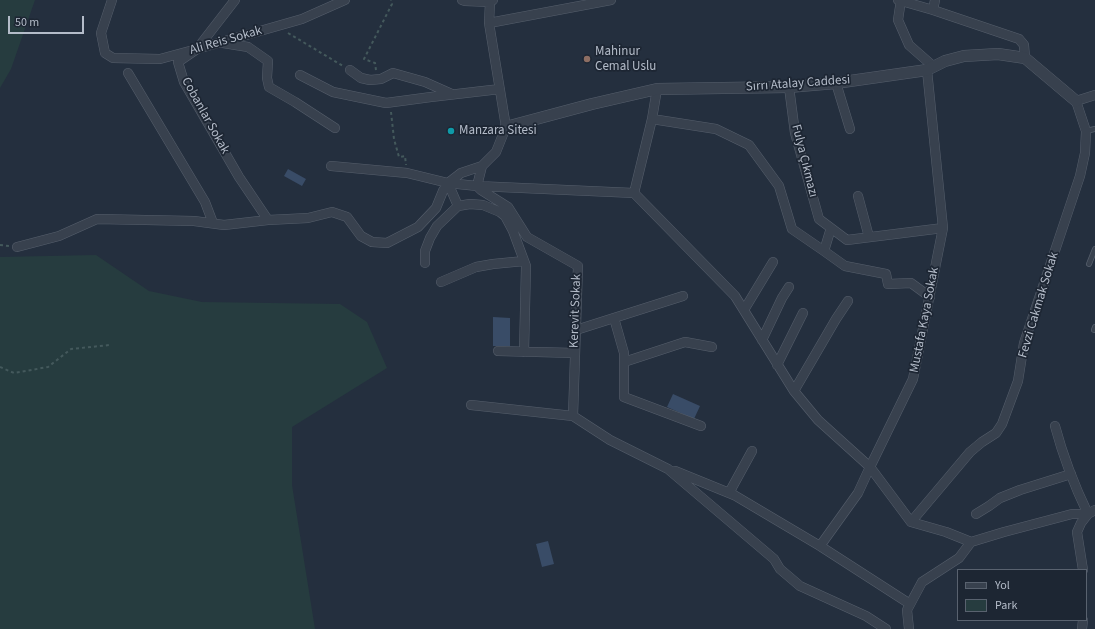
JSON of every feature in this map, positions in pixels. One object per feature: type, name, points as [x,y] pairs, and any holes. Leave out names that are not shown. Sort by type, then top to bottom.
[{"type":"street","name":"Ali Reis Sokak","points":[[112,0],[101,33],[104,52],[113,58],[160,59],[302,19],[345,0]]},
{"type":"street","name":"Cobanlar Sokak","points":[[235,0],[197,49],[178,62],[184,82],[239,177],[268,220]]},
{"type":"street","points":[[17,246],[59,236],[97,219],[194,221],[224,225],[268,220],[308,218],[332,212],[347,217],[361,236],[372,242],[387,243],[418,227],[436,208],[442,190],[448,183],[461,173],[482,166],[496,152],[506,127],[489,23],[491,1],[464,2],[462,0]]},
{"type":"street","points":[[489,23],[611,0]]},
{"type":"street","points":[[931,68],[909,45],[898,20],[900,0],[1019,39],[1024,45],[1025,58],[1076,101],[1095,95]]},
{"type":"street","points":[[933,10],[935,0]]},
{"type":"street","points":[[220,43],[248,47],[268,61],[268,87],[295,102],[335,128]]},
{"type":"street","name":"Sırrı Atalay Caddesi","points":[[506,127],[657,88],[789,87],[836,83],[931,68],[945,61],[964,56],[998,54],[1025,58]]},
{"type":"street","name":"Mustafa Kaya Sokak","points":[[820,546],[858,493],[913,379],[943,228],[931,68]]},
{"type":"street","points":[[350,70],[361,78],[370,80],[381,79],[393,73],[425,82],[453,95]]},
{"type":"street","points":[[128,73],[205,202],[214,223]]},
{"type":"street","points":[[300,75],[334,92],[386,103],[500,89]]},
{"type":"street","points":[[836,83],[850,129]]},
{"type":"street","name":"Fulya Çıkmazı","points":[[789,87],[795,134],[819,219],[847,240],[943,228]]},
{"type":"street","points":[[657,88],[652,119],[634,193],[735,296],[794,391],[818,420],[870,467],[911,522],[946,532],[971,542]]},
{"type":"street","name":"Fevzi Cakmak Sokak","points":[[911,522],[970,452],[996,433],[1002,424],[1018,381],[1024,343],[1080,176],[1085,153],[1086,131],[1076,101]]},
{"type":"street","points":[[652,119],[716,129],[749,145],[780,186],[792,229],[845,266],[886,274],[888,284],[911,283],[930,297]]},
{"type":"street","name":"Kerevit Sokak","points":[[331,166],[408,173],[448,183],[477,186],[634,193]]},
{"type":"street","points":[[477,186],[482,166]]},
{"type":"street","points":[[448,183],[458,206]]},
{"type":"street","name":"Kerevit Sokak","points":[[477,186],[508,207],[527,237],[578,266],[573,416]]},
{"type":"street","points":[[858,196],[869,237]]},
{"type":"street","points":[[425,263],[425,251],[430,238],[437,226],[458,206],[470,204],[483,205],[500,212],[505,216],[513,231],[526,266],[524,352]]},
{"type":"street","points":[[824,250],[831,228]]},
{"type":"street","points":[[441,282],[476,267],[524,261]]},
{"type":"street","points":[[744,310],[773,262]]},
{"type":"street","points":[[762,340],[782,298],[789,288]]},
{"type":"street","points":[[576,330],[683,296]]},
{"type":"street","points":[[794,391],[836,318],[848,301]]},
{"type":"street","points":[[778,365],[803,313]]},
{"type":"street","points":[[614,318],[624,353],[624,397],[701,426]]},
{"type":"street","points":[[624,362],[685,342],[712,346]]},
{"type":"street","points":[[498,351],[575,353]]},
{"type":"street","points":[[471,406],[573,416],[610,440],[668,469],[734,494],[820,546],[910,604]]},
{"type":"street","points":[[1055,426],[1060,445],[1076,488],[1092,512]]},
{"type":"street","points":[[729,493],[752,451]]},
{"type":"street","points":[[668,469],[774,559],[780,569],[800,586],[866,616],[886,629]]},
{"type":"street","points":[[976,514],[1000,498],[1071,474]]},
{"type":"street","points":[[909,629],[906,610],[922,582],[959,558],[971,542],[1072,514],[1092,512]]},
{"type":"street","points":[[1083,569],[1077,532],[1081,523],[1092,512]]},
{"type":"lane","points":[[1086,131],[1095,129]]},
{"type":"lane","points":[[1089,264],[1095,249]]},
{"type":"path","points":[[375,63],[364,59],[392,4],[391,0]]},
{"type":"path","points":[[277,26],[350,70]]},
{"type":"path","points":[[390,103],[394,139],[399,157],[405,156],[408,173]]},
{"type":"path","points":[[0,367],[14,373],[48,367],[71,348],[110,345]]},
{"type":"green space","points":[[0,0],[35,0],[11,69],[0,88]]},
{"type":"green space","points":[[96,255],[149,291],[202,302],[340,304],[367,322],[387,368],[292,427],[292,485],[315,629],[0,629],[0,257]]},
{"type":"water","points":[[288,169],[306,179],[302,186],[284,176]]},
{"type":"water","points":[[493,317],[510,318],[510,346],[493,346]]},
{"type":"water","points":[[673,394],[700,406],[694,419],[667,407]]},
{"type":"water","points":[[548,541],[554,564],[542,567],[536,544]]},
{"type":"place","name":"Mahinur Cemal Uslu","points":[[587,59]]},
{"type":"place","name":"Manzara Sitesi","points":[[451,131]]}]
